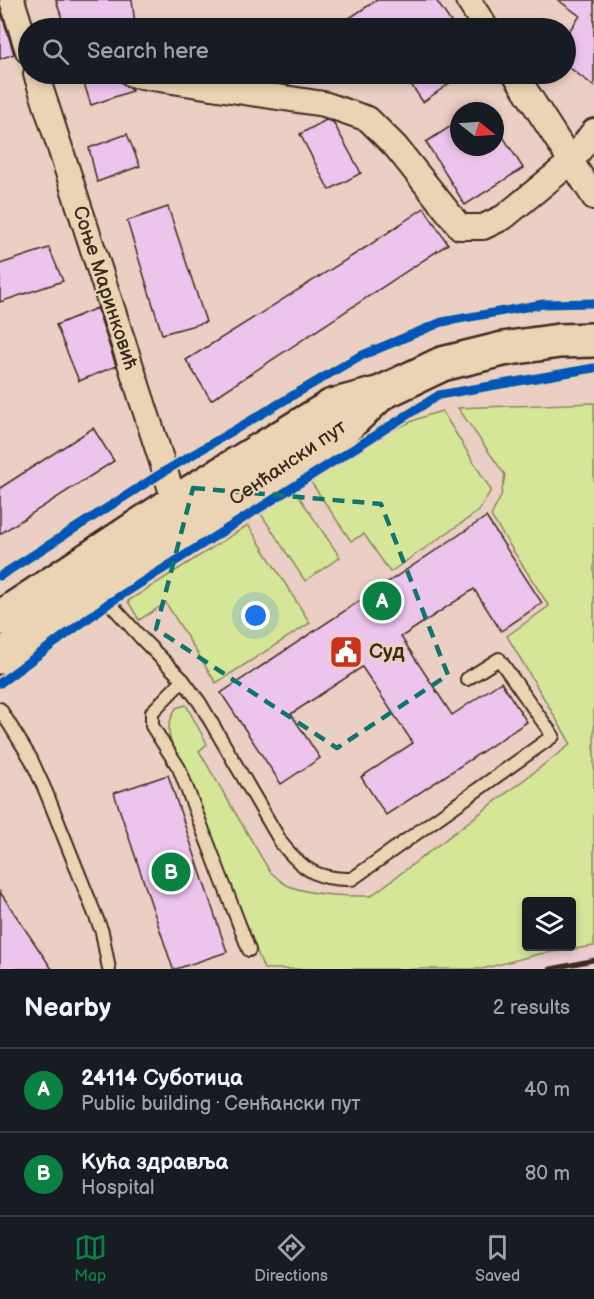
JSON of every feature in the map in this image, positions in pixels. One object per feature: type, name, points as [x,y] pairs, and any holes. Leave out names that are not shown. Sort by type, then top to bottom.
[{"type":"main road","points":[[381,393],[442,364],[503,349],[559,341],[594,340]]},
{"type":"main road","name":"Сенћански пут","points":[[0,618],[175,502],[332,406],[381,393]]},
{"type":"main road","name":"Сенћански пут","points":[[0,657],[96,588],[340,432],[381,393]]},
{"type":"street","points":[[12,0],[18,19]]},
{"type":"street","points":[[468,0],[480,18]]},
{"type":"street","name":"Соње Маринковић","points":[[39,84],[175,502]]},
{"type":"street","points":[[192,84],[324,104],[368,119],[396,147],[460,227],[483,227],[504,217],[581,167],[594,131]]},
{"type":"street","points":[[522,84],[581,167],[594,197]]},
{"type":"lane","points":[[96,588],[183,680],[200,703],[282,844],[294,859],[313,873],[334,879],[352,879],[553,736],[499,658],[466,679]]},
{"type":"lane","points":[[183,680],[152,712],[152,726],[179,768],[249,950]]},
{"type":"lane","points":[[0,709],[31,759],[46,792],[98,922],[109,969]]},
{"type":"highlighted area","points":[[193,488],[381,504],[448,675],[337,748],[156,629]]},
{"type":"shaded area","points":[[594,927],[594,969],[418,969],[522,947],[522,951],[576,951],[576,943]]},
{"type":"green space","points":[[594,403],[594,946],[576,949],[576,897],[522,897],[522,951],[560,951],[482,969],[264,969],[172,743],[169,724],[172,716],[176,708],[186,705],[207,744],[199,751],[270,872],[281,882],[309,892],[371,896],[571,744],[507,636],[549,606],[491,516],[501,496],[505,475],[458,408]]},
{"type":"green space","points":[[442,411],[491,490],[479,511],[390,572],[364,534],[351,541],[311,482],[390,432],[424,416]]},
{"type":"green space","points":[[295,491],[340,557],[305,581],[261,514]]},
{"type":"green space","points":[[248,525],[310,623],[216,683],[166,603],[139,620],[128,601]]},
{"type":"building","points":[[56,0],[132,0],[134,18],[62,18]]},
{"type":"building","points":[[377,0],[436,0],[448,18],[349,18]]},
{"type":"building","points":[[558,0],[594,0],[594,86],[576,72],[576,21],[580,16]]},
{"type":"building","points":[[0,9],[14,54],[0,59]]},
{"type":"building","points":[[84,84],[124,84],[132,91],[91,105]]},
{"type":"building","points":[[414,84],[449,84],[423,102],[412,86]]},
{"type":"building","points":[[326,120],[333,122],[361,173],[329,190],[300,134]]},
{"type":"building","points":[[450,127],[450,156],[504,156],[504,138],[523,168],[465,205],[426,142]]},
{"type":"building","points":[[127,134],[140,166],[97,182],[89,148]]},
{"type":"building","points":[[168,207],[206,322],[162,334],[127,221]]},
{"type":"building","points":[[424,208],[448,244],[211,400],[186,360],[368,246]]},
{"type":"building","points":[[49,248],[63,281],[0,302],[0,264]]},
{"type":"building","points":[[97,308],[116,366],[79,381],[56,325]]},
{"type":"building","points":[[93,428],[114,461],[0,534],[0,488]]},
{"type":"building","name":"Суд","points":[[486,517],[542,603],[501,631],[474,589],[401,637],[452,715],[501,682],[527,722],[386,815],[361,777],[413,743],[362,667],[291,714],[320,758],[281,784],[221,693]]},
{"type":"building","points":[[168,775],[227,952],[176,969],[173,969],[114,793]]},
{"type":"building","points":[[0,892],[52,969],[0,969]]},
{"type":"railway","points":[[550,969],[594,960]]},
{"type":"cycle path","points":[[0,576],[165,471],[358,357],[442,322],[543,304],[594,303]]},
{"type":"cycle path","points":[[0,683],[109,603],[439,395],[594,368]]},
{"type":"place","name":"24114 Суботица","points":[[382,601]]},
{"type":"place","name":"Суд","points":[[346,652]]},
{"type":"place","name":"Кућа здравља","points":[[171,872]]}]
